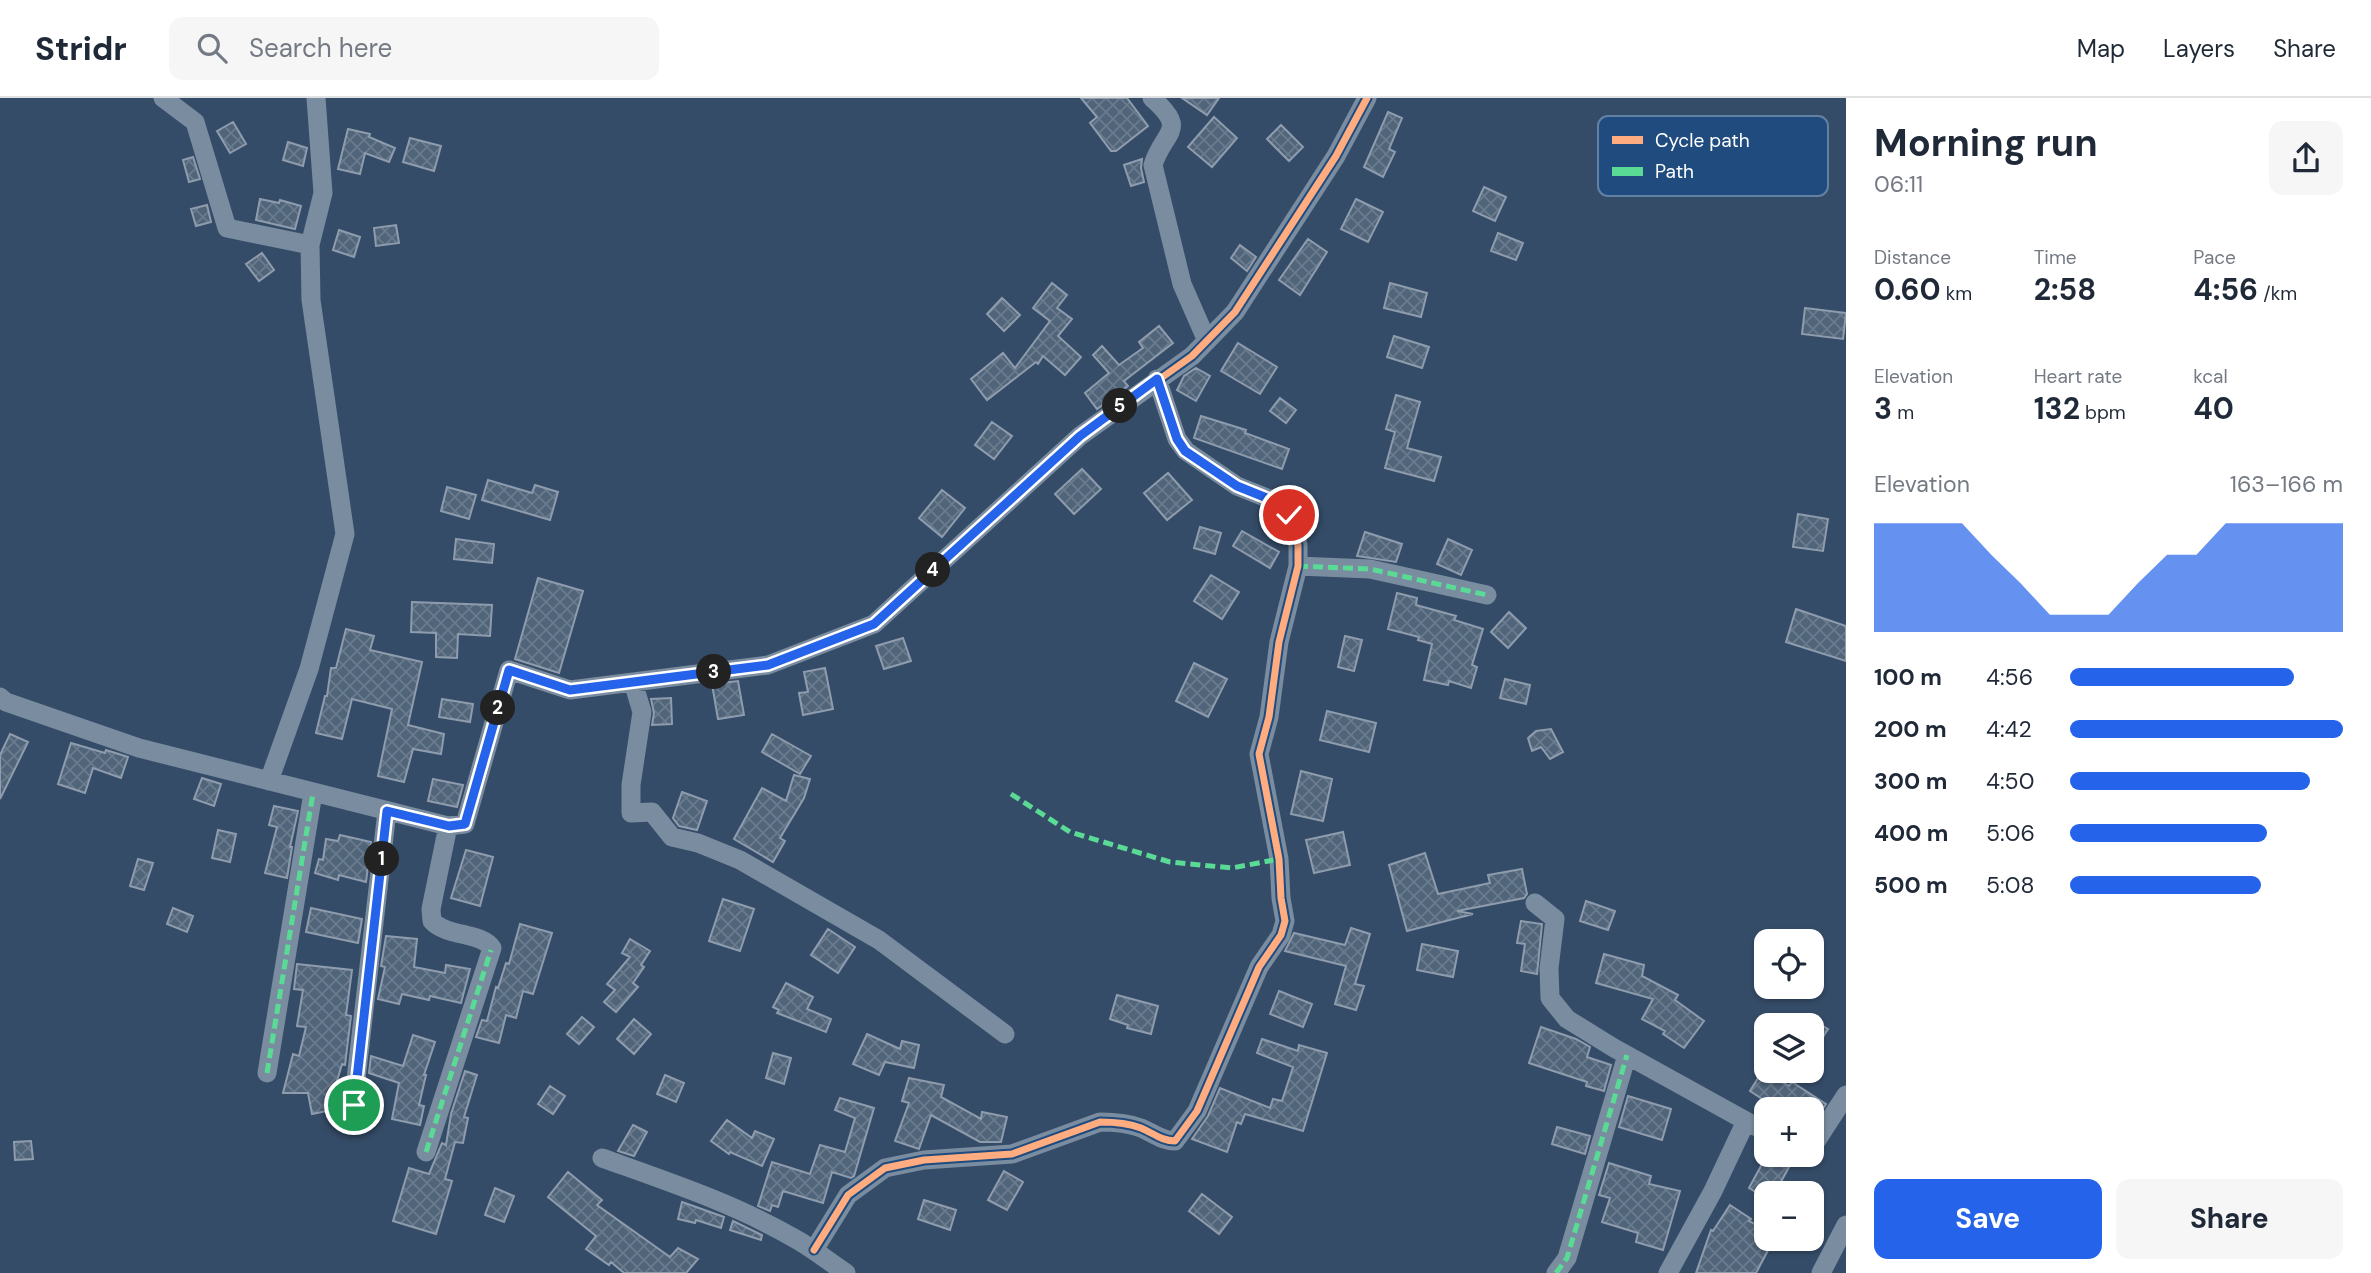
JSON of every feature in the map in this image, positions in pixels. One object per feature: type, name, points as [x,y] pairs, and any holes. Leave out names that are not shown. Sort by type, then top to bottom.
[{"type":"street","points":[[163,98],[195,122],[227,228],[310,244]]},
{"type":"street","points":[[269,781],[309,669],[345,534],[312,300],[310,244],[323,193],[316,98]]},
{"type":"street","points":[[1152,98],[1165,108],[1171,119],[1170,136],[1158,150],[1153,165],[1182,284],[1207,341]]},
{"type":"street","points":[[2,705],[139,748],[313,793],[449,826],[465,824],[509,670],[570,690],[768,665],[874,624],[1080,436],[1192,356],[1235,312],[1336,156],[1367,98]]},
{"type":"street","points":[[814,1250],[848,1195],[885,1168],[924,1160],[1012,1154],[1100,1122],[1139,1127],[1167,1141],[1174,1141],[1197,1111],[1259,967],[1281,935],[1286,920],[1281,898],[1279,859],[1259,754],[1269,717],[1279,642],[1298,566],[1298,545],[1289,515],[1284,509],[1272,500],[1237,486],[1185,451],[1177,439],[1157,379]]},
{"type":"street","points":[[1298,566],[1370,569],[1487,595]]},
{"type":"street","points":[[633,682],[642,712],[631,785],[631,813],[652,812],[671,837],[740,860],[879,940],[1005,1034]]},
{"type":"street","points":[[267,1073],[313,793]]},
{"type":"street","points":[[354,1105],[387,811]]},
{"type":"street","points":[[426,1153],[492,948],[485,941],[441,929],[432,921],[431,909],[449,826]]},
{"type":"street","points":[[1535,903],[1555,919],[1549,968],[1550,998],[1567,1019],[1754,1125]]},
{"type":"street","points":[[1556,1273],[1567,1258],[1627,1055]]},
{"type":"street","points":[[1824,1129],[1846,1095]]},
{"type":"street","points":[[1668,1273],[1713,1191],[1746,1121]]},
{"type":"street","points":[[602,1158],[722,1203],[791,1236],[846,1273]]},
{"type":"street","points":[[1821,1273],[1846,1225]]},
{"type":"building","points":[[1081,98],[1127,98],[1148,126],[1116,151],[1111,151],[1090,123],[1097,117]]},
{"type":"building","points":[[1182,98],[1219,98],[1207,115]]},
{"type":"building","points":[[1388,112],[1402,118],[1389,149],[1395,152],[1383,177],[1364,167]]},
{"type":"building","points":[[1214,117],[1237,138],[1212,167],[1188,147]]},
{"type":"building","points":[[233,122],[246,144],[230,153],[217,131]]},
{"type":"building","points":[[1281,125],[1303,147],[1289,161],[1267,139]]},
{"type":"building","points":[[348,129],[370,134],[369,137],[395,148],[389,162],[365,153],[360,174],[338,169]]},
{"type":"building","points":[[410,138],[441,146],[434,171],[403,162]]},
{"type":"building","points":[[288,142],[307,148],[303,166],[283,160]]},
{"type":"building","points":[[193,157],[200,179],[189,182],[183,160]]},
{"type":"building","points":[[1142,159],[1144,182],[1131,186],[1124,165]]},
{"type":"building","points":[[1484,187],[1506,197],[1495,221],[1473,211]]},
{"type":"building","points":[[260,199],[279,203],[280,200],[301,206],[295,229],[256,220]]},
{"type":"building","points":[[1356,199],[1383,212],[1368,242],[1341,229]]},
{"type":"building","points":[[207,205],[211,222],[196,226],[191,209]]},
{"type":"building","points":[[396,225],[399,243],[376,246],[374,228]]},
{"type":"building","points":[[339,230],[360,237],[354,257],[333,250]]},
{"type":"building","points":[[1498,233],[1523,243],[1516,260],[1491,251]]},
{"type":"building","points":[[1308,239],[1327,252],[1300,295],[1279,280]]},
{"type":"building","points":[[1240,245],[1256,257],[1247,271],[1231,258]]},
{"type":"building","points":[[262,253],[274,270],[259,281],[246,264]]},
{"type":"building","points":[[1052,283],[1067,295],[1057,308],[1072,319],[1058,336],[1081,357],[1065,375],[1043,356],[1038,364],[1036,362],[987,400],[971,379],[1003,353],[1015,368],[1050,321],[1033,308]]},
{"type":"building","points":[[1390,283],[1427,293],[1421,317],[1384,308]]},
{"type":"building","points":[[1002,298],[1020,315],[1004,331],[987,314]]},
{"type":"building","points":[[1805,308],[1846,313],[1843,339],[1802,334]]},
{"type":"building","points":[[1159,326],[1173,343],[1124,381],[1128,386],[1097,409],[1085,393],[1109,373],[1093,355],[1102,346],[1119,365],[1143,348],[1139,342]]},
{"type":"building","points":[[1394,336],[1429,347],[1422,368],[1387,357]]},
{"type":"building","points":[[1238,343],[1277,367],[1260,394],[1221,371]]},
{"type":"building","points":[[1196,368],[1210,376],[1196,401],[1177,390],[1184,376]]},
{"type":"building","points":[[1396,395],[1420,402],[1407,448],[1441,457],[1434,481],[1385,468],[1395,432],[1386,429]]},
{"type":"building","points":[[1280,398],[1296,410],[1286,423],[1270,411]]},
{"type":"building","points":[[1201,416],[1246,430],[1245,433],[1289,449],[1282,469],[1194,438]]},
{"type":"building","points":[[992,422],[1012,436],[994,459],[975,445]]},
{"type":"building","points":[[1082,469],[1101,489],[1074,514],[1055,494]]},
{"type":"building","points":[[1168,473],[1192,500],[1167,520],[1144,493]]},
{"type":"building","points":[[488,480],[532,493],[535,485],[558,492],[550,520],[482,500]]},
{"type":"building","points":[[447,487],[476,495],[469,519],[441,511]]},
{"type":"building","points":[[942,490],[965,508],[942,537],[919,518]]},
{"type":"building","points":[[1798,514],[1828,519],[1823,551],[1793,547]]},
{"type":"building","points":[[1200,527],[1221,533],[1215,554],[1194,548]]},
{"type":"building","points":[[1242,531],[1279,552],[1270,568],[1233,546]]},
{"type":"building","points":[[1365,532],[1402,544],[1396,562],[1357,556]]},
{"type":"building","points":[[456,539],[494,544],[492,563],[454,559]]},
{"type":"building","points":[[1448,539],[1472,550],[1461,575],[1437,564]]},
{"type":"building","points":[[1211,575],[1239,592],[1222,619],[1194,601]]},
{"type":"building","points":[[538,578],[583,591],[559,673],[515,659]]},
{"type":"building","points":[[1397,593],[1417,598],[1416,605],[1456,616],[1454,620],[1483,629],[1472,665],[1477,667],[1471,688],[1449,681],[1448,685],[1424,680],[1432,644],[1418,640],[1419,637],[1388,629]]},
{"type":"building","points":[[412,602],[492,605],[490,636],[458,634],[457,658],[436,657],[436,633],[411,632]]},
{"type":"building","points":[[1796,609],[1846,626],[1846,661],[1786,642]]},
{"type":"building","points":[[1509,612],[1526,628],[1508,648],[1491,632]]},
{"type":"building","points":[[346,629],[374,636],[370,650],[422,662],[408,725],[444,734],[441,754],[413,749],[404,782],[378,776],[392,709],[352,699],[342,739],[316,733],[327,696],[331,668],[336,668]]},
{"type":"building","points":[[1345,636],[1362,640],[1354,671],[1338,667]]},
{"type":"building","points":[[903,638],[911,661],[884,669],[876,646]]},
{"type":"building","points":[[1194,663],[1227,679],[1208,717],[1176,701]]},
{"type":"building","points":[[825,668],[833,709],[803,715],[799,693],[808,692],[804,672]]},
{"type":"building","points":[[1505,679],[1530,685],[1526,704],[1500,698]]},
{"type":"building","points":[[738,681],[744,715],[718,719],[712,684]]},
{"type":"building","points":[[671,698],[672,724],[652,725],[654,713],[651,699]]},
{"type":"building","points":[[442,699],[473,704],[470,722],[439,717]]},
{"type":"building","points":[[1327,711],[1376,723],[1369,752],[1320,740]]},
{"type":"building","points":[[1551,729],[1563,752],[1550,759],[1541,747],[1532,751],[1528,738],[1536,731]]},
{"type":"building","points":[[10,734],[28,742],[0,799],[0,755]]},
{"type":"building","points":[[772,734],[811,756],[800,774],[762,752]]},
{"type":"building","points":[[71,743],[128,757],[121,778],[93,768],[85,793],[58,784]]},
{"type":"building","points":[[1301,771],[1332,779],[1323,821],[1291,814]]},
{"type":"building","points":[[794,775],[810,779],[804,798],[780,838],[785,841],[773,862],[734,839],[762,788],[786,801]]},
{"type":"building","points":[[202,778],[221,784],[214,806],[194,799]]},
{"type":"building","points":[[433,779],[463,785],[457,807],[428,801]]},
{"type":"building","points":[[682,792],[707,801],[697,830],[679,826],[673,818]]},
{"type":"building","points":[[274,806],[298,811],[287,878],[265,873],[277,827],[269,825]]},
{"type":"building","points":[[218,830],[236,834],[230,862],[212,858]]},
{"type":"building","points":[[1343,832],[1350,865],[1314,873],[1306,840]]},
{"type":"building","points":[[340,835],[371,842],[366,882],[339,875],[338,880],[315,873],[319,859],[323,860],[326,839],[338,841]]},
{"type":"building","points":[[466,850],[493,857],[480,906],[451,898]]},
{"type":"building","points":[[1425,853],[1438,894],[1490,883],[1488,875],[1522,869],[1527,894],[1524,898],[1457,911],[1473,914],[1407,931],[1389,865]]},
{"type":"building","points":[[138,859],[153,863],[144,890],[130,886]]},
{"type":"building","points":[[723,899],[754,909],[740,951],[709,941]]},
{"type":"building","points":[[1586,901],[1615,911],[1608,930],[1580,921]]},
{"type":"building","points":[[173,908],[193,916],[187,932],[167,924]]},
{"type":"building","points":[[311,908],[362,919],[358,943],[306,932]]},
{"type":"building","points":[[1521,921],[1542,924],[1537,974],[1521,971],[1525,944],[1517,943]]},
{"type":"building","points":[[520,924],[552,933],[533,994],[523,991],[516,1018],[506,1015],[499,1043],[476,1037],[482,1020],[487,1021],[496,987],[498,988],[506,963],[509,964]]},
{"type":"building","points":[[1351,928],[1370,934],[1355,984],[1364,986],[1356,1010],[1335,1004],[1346,966],[1285,951],[1294,933],[1345,945]]},
{"type":"building","points":[[828,929],[855,947],[838,973],[811,955]]},
{"type":"building","points":[[386,936],[417,939],[414,967],[445,973],[446,965],[470,969],[461,1003],[430,996],[429,1000],[402,994],[399,1004],[378,999],[385,967],[381,966]]},
{"type":"building","points":[[630,939],[650,951],[641,965],[644,967],[633,983],[638,987],[616,1012],[604,1002],[615,990],[607,984],[630,957],[622,953]]},
{"type":"building","points":[[1422,944],[1458,951],[1453,977],[1417,970]]},
{"type":"building","points":[[1604,954],[1644,965],[1642,976],[1678,995],[1675,1000],[1704,1021],[1684,1048],[1663,1034],[1665,1031],[1642,1019],[1653,999],[1596,983]]},
{"type":"building","points":[[297,964],[352,970],[346,1015],[351,1016],[345,1065],[342,1064],[334,1091],[337,1109],[312,1114],[308,1093],[283,1093],[293,1054],[299,1056],[306,1027],[297,1026],[303,990],[294,989]]},
{"type":"building","points":[[786,983],[813,997],[807,1009],[831,1019],[826,1032],[777,1013],[779,1010],[773,1007]]},
{"type":"building","points":[[1279,991],[1312,1004],[1303,1027],[1270,1014]]},
{"type":"building","points":[[1117,995],[1158,1006],[1151,1034],[1127,1028],[1128,1025],[1110,1019]]},
{"type":"building","points":[[582,1017],[594,1027],[579,1044],[567,1034]]},
{"type":"building","points":[[634,1019],[651,1034],[634,1054],[617,1039]]},
{"type":"building","points":[[1541,1027],[1576,1039],[1590,1047],[1587,1057],[1611,1065],[1604,1091],[1586,1086],[1587,1082],[1529,1063]]},
{"type":"building","points":[[867,1034],[900,1049],[902,1041],[919,1045],[914,1068],[885,1062],[879,1075],[853,1064]]},
{"type":"building","points":[[413,1035],[435,1042],[424,1075],[419,1105],[424,1106],[420,1125],[392,1119],[399,1083],[369,1073],[371,1056],[403,1066]]},
{"type":"building","points":[[1262,1039],[1298,1051],[1299,1045],[1327,1053],[1303,1131],[1245,1114],[1241,1124],[1237,1122],[1227,1152],[1192,1139],[1208,1116],[1220,1088],[1270,1108],[1273,1099],[1282,1101],[1293,1067],[1257,1053]]},
{"type":"building","points":[[773,1053],[791,1058],[784,1084],[766,1078]]},
{"type":"building","points":[[465,1071],[477,1075],[464,1117],[468,1118],[463,1143],[455,1142],[445,1179],[452,1181],[436,1234],[393,1221],[409,1168],[429,1174],[442,1143],[446,1145],[451,1114]]},
{"type":"building","points":[[665,1075],[684,1083],[676,1102],[657,1094]]},
{"type":"building","points":[[909,1078],[944,1085],[941,1097],[981,1119],[982,1112],[1007,1117],[1001,1142],[980,1142],[931,1115],[919,1149],[895,1141],[909,1103],[902,1101]]},
{"type":"building","points":[[1755,1083],[1784,1083],[1789,1086],[1794,1083],[1815,1097],[1759,1097],[1750,1091]]},
{"type":"building","points":[[550,1086],[565,1096],[553,1114],[538,1104]]},
{"type":"building","points":[[1628,1096],[1671,1109],[1662,1140],[1619,1127]]},
{"type":"building","points":[[840,1098],[874,1108],[854,1176],[851,1178],[832,1172],[823,1203],[783,1191],[778,1207],[772,1205],[770,1211],[758,1206],[772,1162],[810,1174],[820,1145],[845,1152],[855,1118],[835,1110]]},
{"type":"building","points":[[727,1120],[752,1138],[755,1131],[774,1139],[762,1166],[730,1152],[729,1154],[711,1141]]},
{"type":"building","points":[[633,1125],[647,1132],[634,1156],[618,1151]]},
{"type":"building","points":[[1557,1127],[1590,1136],[1585,1154],[1552,1144]]},
{"type":"building","points":[[31,1141],[33,1159],[15,1160],[14,1142]]},
{"type":"building","points":[[1609,1163],[1651,1176],[1649,1184],[1680,1191],[1663,1250],[1636,1242],[1638,1233],[1602,1222],[1610,1198],[1599,1195]]},
{"type":"building","points":[[1760,1167],[1789,1167],[1781,1181],[1754,1181],[1754,1191],[1749,1188]]},
{"type":"building","points":[[1004,1171],[1023,1182],[1007,1210],[988,1200]]},
{"type":"building","points":[[568,1172],[602,1200],[597,1205],[670,1257],[678,1248],[698,1259],[686,1273],[624,1273],[611,1262],[609,1265],[586,1249],[596,1236],[548,1197]]},
{"type":"building","points":[[495,1188],[514,1196],[504,1222],[485,1215]]},
{"type":"building","points":[[1202,1194],[1232,1217],[1219,1234],[1189,1211]]},
{"type":"building","points":[[924,1200],[956,1210],[950,1230],[918,1219]]},
{"type":"building","points":[[682,1202],[724,1217],[721,1228],[696,1220],[695,1223],[678,1219]]},
{"type":"building","points":[[1730,1205],[1751,1219],[1749,1221],[1754,1224],[1754,1251],[1768,1251],[1756,1273],[1696,1273],[1711,1230],[1713,1231]]},
{"type":"building","points":[[733,1221],[762,1235],[761,1240],[730,1230]]},
{"type":"marked path","points":[[1298,566],[1370,569],[1487,595]]},
{"type":"marked path","points":[[267,1073],[313,793]]},
{"type":"marked path","points":[[1011,794],[1070,832],[1170,862],[1232,868],[1279,859]]},
{"type":"marked path","points":[[353,1105],[387,811]]},
{"type":"marked path","points":[[426,1152],[491,950]]},
{"type":"marked path","points":[[1556,1273],[1567,1258],[1627,1055]]},
{"type":"cycle path","points":[[448,826],[465,824],[509,670],[570,690],[768,665],[874,624],[1080,436],[1192,356],[1235,312],[1336,156],[1367,98]]},
{"type":"cycle path","points":[[814,1250],[848,1195],[885,1168],[924,1160],[1012,1154],[1100,1122],[1131,1125],[1175,1141],[1197,1111],[1259,967],[1281,935],[1285,921],[1279,859],[1259,754],[1269,717],[1279,642],[1298,566],[1298,545],[1289,515],[1284,509],[1272,500],[1237,486],[1186,451],[1177,439],[1157,379]]},
{"type":"route","points":[[354,1105],[387,811],[449,826],[465,824],[509,670],[570,690],[768,665],[874,624],[1080,436],[1157,379],[1177,439],[1185,451],[1237,486],[1272,500],[1289,515]]}]
